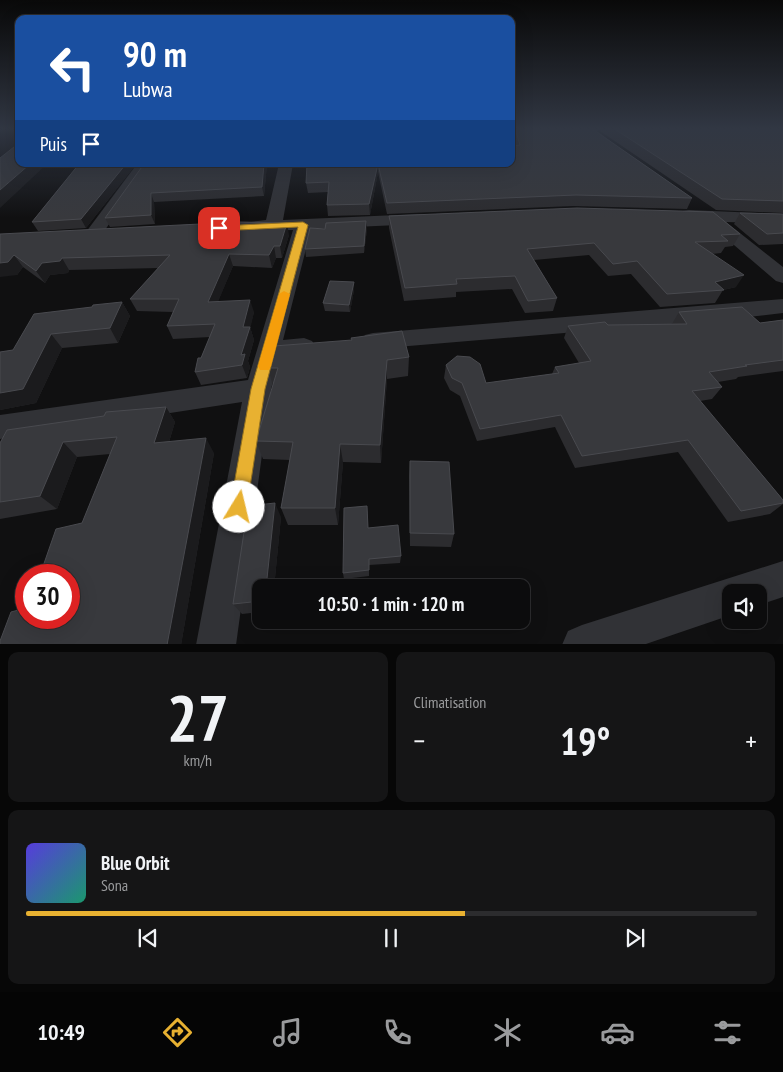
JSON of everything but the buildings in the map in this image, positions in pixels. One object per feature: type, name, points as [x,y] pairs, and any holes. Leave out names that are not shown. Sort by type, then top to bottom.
[{"type":"street","points":[[92,236],[142,167]]},
{"type":"street","points":[[274,225],[285,167]]},
{"type":"street","points":[[686,200],[710,216],[783,277]]},
{"type":"street","points":[[670,214],[783,219]]},
{"type":"street","points":[[245,227],[438,218]]},
{"type":"street","points":[[216,644],[258,389],[303,225]]},
{"type":"street","points":[[74,237],[111,235]]},
{"type":"street","points":[[270,350],[720,313],[783,306]]},
{"type":"street","points":[[0,427],[258,389]]},
{"type":"street","points":[[767,584],[783,579]]},
{"type":"street","points":[[582,644],[722,599]]},
{"type":"slow traffic","points":[[265,366],[284,294]]},
{"type":"route","points":[[219,228],[303,225],[258,389],[239,507]]}]
